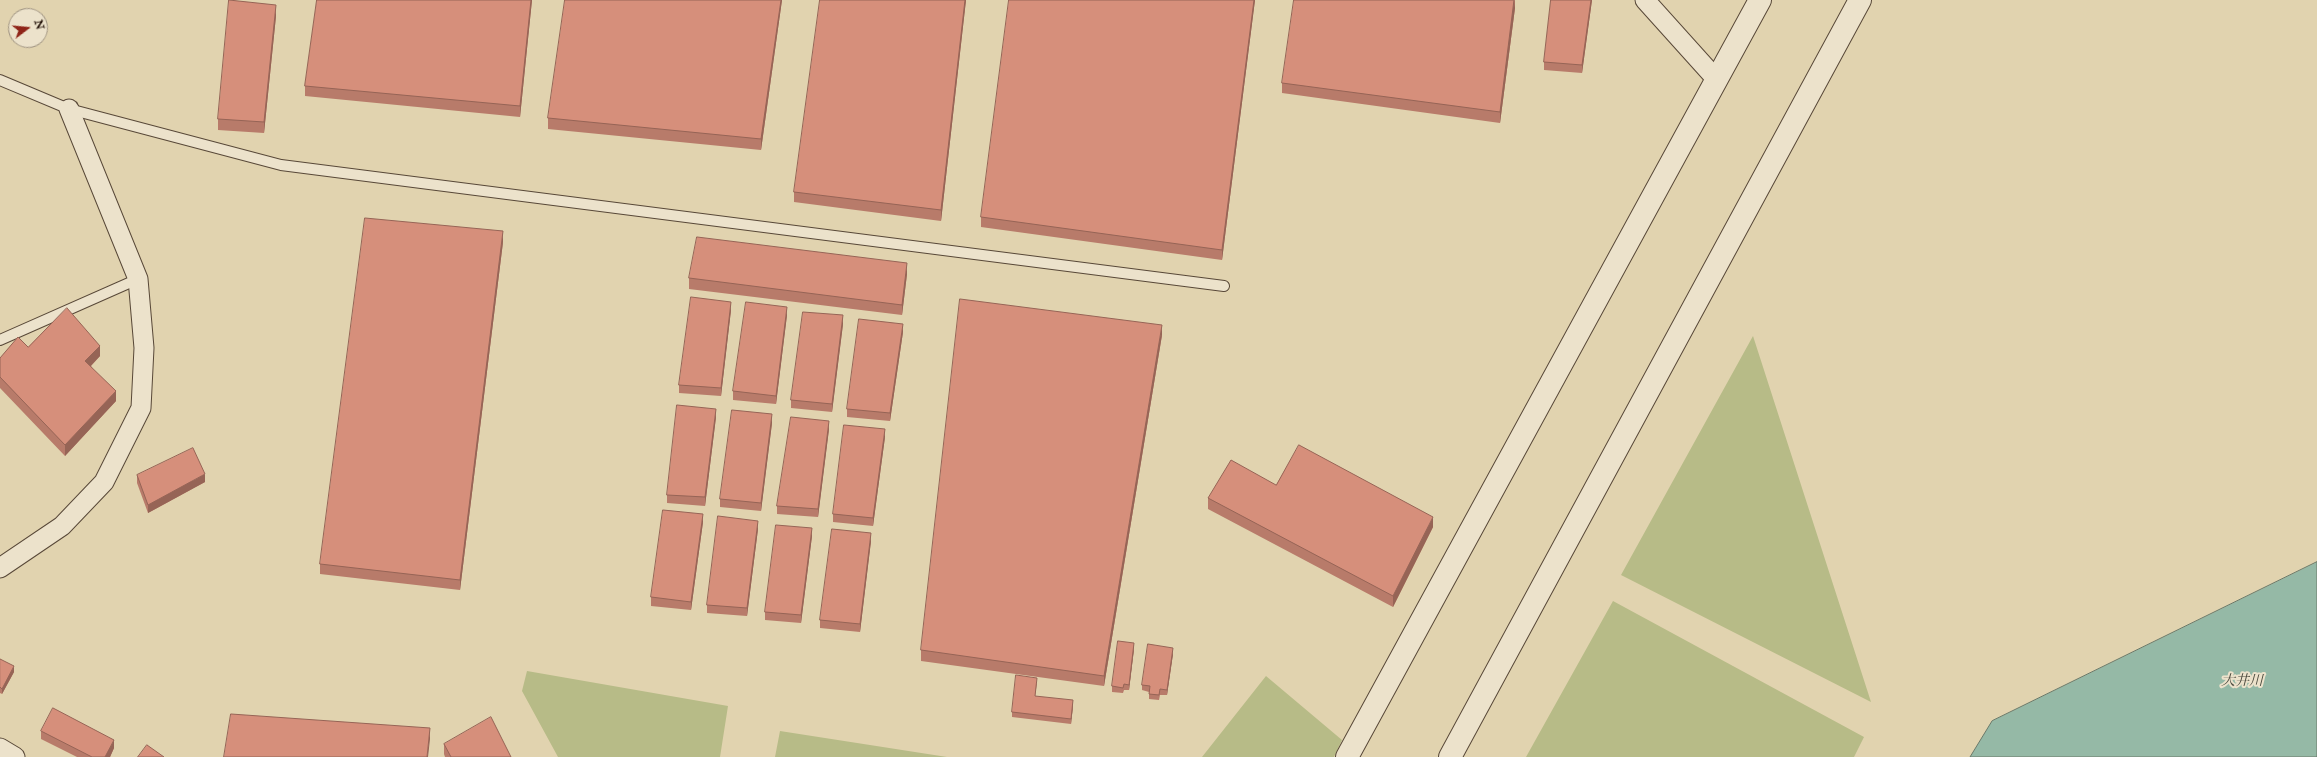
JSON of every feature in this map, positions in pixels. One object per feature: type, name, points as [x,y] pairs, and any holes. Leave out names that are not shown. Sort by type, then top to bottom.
[{"type":"street","points":[[1645,0],[1717,80]]},
{"type":"street","points":[[1347,757],[1760,0]]},
{"type":"street","points":[[1450,757],[1860,0]]},
{"type":"street","points":[[0,568],[62,526],[104,482],[141,408],[144,348],[138,280],[68,109]]},
{"type":"street","points":[[0,748],[15,757]]},
{"type":"lane","points":[[0,80],[68,109],[281,165],[1224,286]]},
{"type":"lane","points":[[0,340],[138,280]]},
{"type":"shaded area","points":[[1753,336],[1871,702],[1621,575]]},
{"type":"shaded area","points":[[1613,601],[1864,737],[1854,757],[1526,757]]},
{"type":"shaded area","points":[[527,671],[728,706],[720,757],[558,757],[522,691]]},
{"type":"shaded area","points":[[1266,676],[1342,740],[1334,757],[1202,757]]},
{"type":"shaded area","points":[[780,731],[947,757],[775,757]]},
{"type":"water","name":"大井川","points":[[2317,562],[2317,757],[1970,757],[1992,721]]},
{"type":"building","points":[[229,0],[276,5],[264,122],[218,119]]},
{"type":"building","points":[[317,0],[531,0],[520,106],[305,86]]},
{"type":"building","points":[[565,0],[781,0],[761,139],[548,118]]},
{"type":"building","points":[[820,0],[965,0],[941,210],[794,192]]},
{"type":"building","points":[[1009,0],[1254,0],[1222,250],[981,217]]},
{"type":"building","points":[[1294,0],[1514,0],[1500,112],[1282,83]]},
{"type":"building","points":[[1551,0],[1591,0],[1582,65],[1544,62]]},
{"type":"building","points":[[365,218],[503,231],[460,580],[320,564]]},
{"type":"building","points":[[697,237],[907,263],[902,305],[689,278]]},
{"type":"building","points":[[691,297],[731,302],[721,388],[679,385]]},
{"type":"building","points":[[960,299],[1162,325],[1104,676],[921,650]]},
{"type":"building","points":[[746,302],[787,307],[776,396],[733,391]]},
{"type":"building","points":[[67,308],[100,346],[85,361],[116,391],[65,445],[0,377],[0,358],[18,337],[28,347]]},
{"type":"building","points":[[803,312],[843,315],[832,404],[791,400]]},
{"type":"building","points":[[859,319],[903,324],[890,413],[847,409]]},
{"type":"building","points":[[677,405],[716,409],[705,497],[667,495]]},
{"type":"building","points":[[732,410],[772,414],[761,503],[720,499]]},
{"type":"building","points":[[791,417],[829,421],[818,509],[777,506]]},
{"type":"building","points":[[844,425],[885,429],[873,518],[833,514]]},
{"type":"building","points":[[1299,445],[1433,517],[1393,596],[1208,498],[1231,460],[1276,485]]},
{"type":"building","points":[[193,448],[205,474],[148,505],[137,475]]},
{"type":"building","points":[[663,510],[703,514],[691,602],[651,597]]},
{"type":"building","points":[[718,516],[758,521],[747,608],[707,605]]},
{"type":"building","points":[[776,525],[812,528],[801,615],[765,612]]},
{"type":"building","points":[[832,529],[871,533],[860,624],[820,620]]},
{"type":"building","points":[[1118,641],[1134,643],[1129,685],[1124,684],[1123,688],[1112,686]]},
{"type":"building","points":[[1148,644],[1173,648],[1167,690],[1160,689],[1159,695],[1149,694],[1150,686],[1142,685]]},
{"type":"building","points":[[0,659],[14,666],[2,689],[0,687]]},
{"type":"building","points":[[1016,675],[1037,678],[1035,696],[1073,700],[1071,719],[1012,712]]},
{"type":"building","points":[[53,708],[114,740],[105,757],[92,757],[41,731]]},
{"type":"building","points":[[231,714],[430,728],[427,757],[224,757]]},
{"type":"building","points":[[491,717],[511,757],[451,757],[444,744]]},
{"type":"building","points":[[147,745],[164,757],[138,757]]}]
